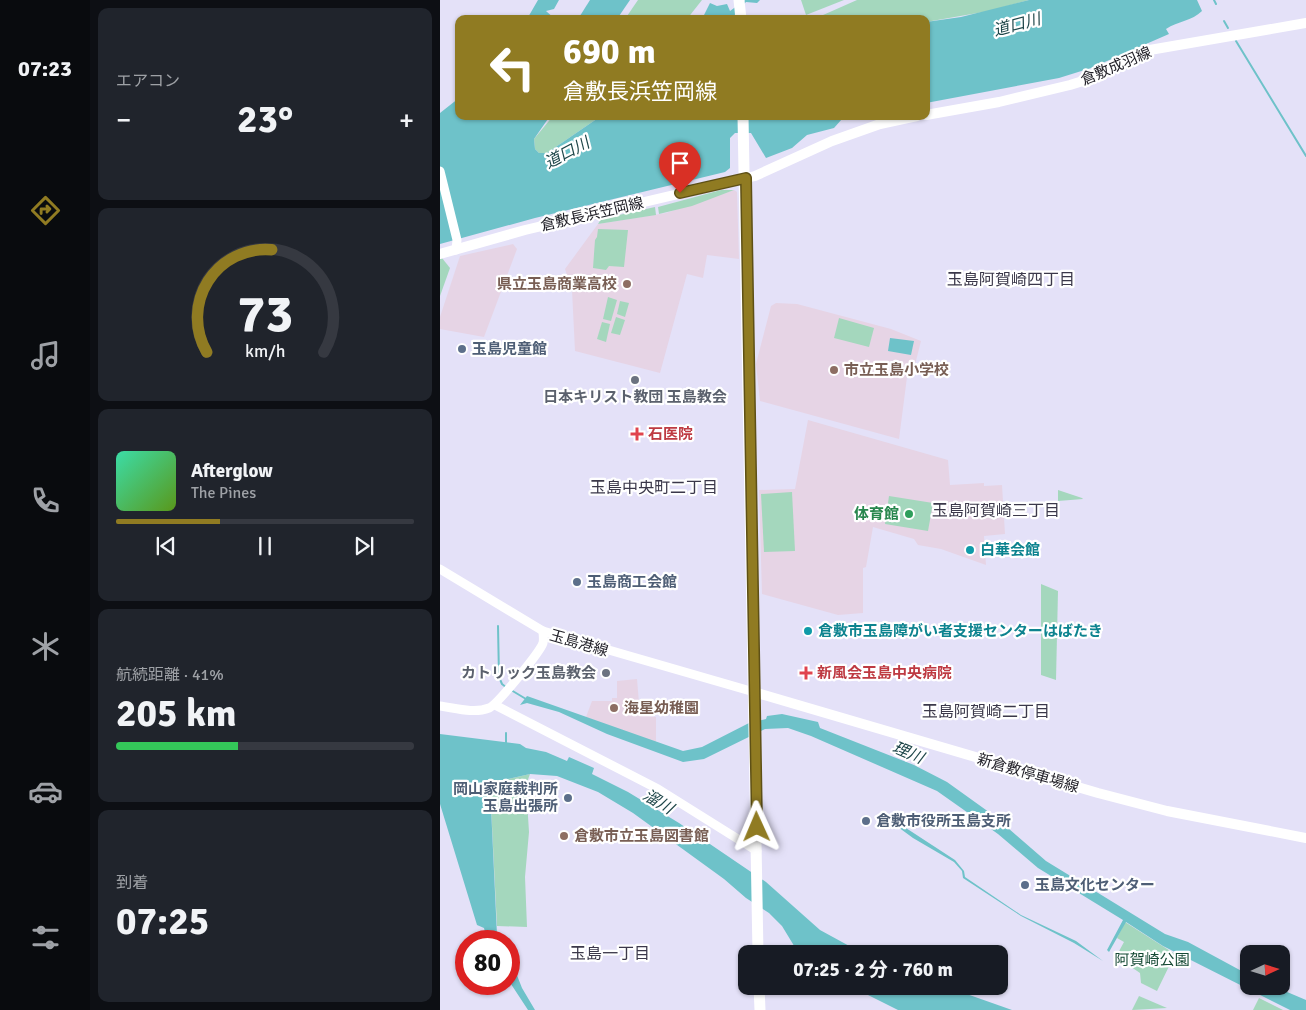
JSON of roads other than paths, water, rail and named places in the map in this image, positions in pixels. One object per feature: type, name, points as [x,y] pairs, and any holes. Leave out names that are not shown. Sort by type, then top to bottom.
[{"type":"highway","points":[[739,0],[741,15]]},
{"type":"highway","points":[[743,120],[746,178],[758,945]]},
{"type":"highway","points":[[759,995],[760,1010]]},
{"type":"main road","name":"倉敷成羽線","points":[[930,114],[999,102],[1070,85],[1086,80],[1144,51],[1306,24]]},
{"type":"main road","points":[[746,178],[832,141],[880,124],[899,120]]},
{"type":"main road","name":"倉敷長浜笠岡線","points":[[440,254],[456,245],[746,178]]},
{"type":"main road","name":"新倉敷停車場線","points":[[754,692],[1098,793],[1167,811],[1306,838]]},
{"type":"street","points":[[440,171],[456,245]]},
{"type":"street","points":[[440,569],[543,632]]},
{"type":"street","name":"玉島港線","points":[[495,705],[538,652],[543,642],[543,632],[754,692]]},
{"type":"street","points":[[440,706],[473,711],[483,710],[495,705],[658,789],[757,851]]},
{"type":"water","points":[[538,0],[559,0],[554,9],[546,11],[550,15],[529,15]]},
{"type":"water","points":[[590,0],[630,0],[620,15],[581,15]]},
{"type":"water","points":[[745,0],[760,0],[757,3],[746,2],[735,15],[704,15],[710,3],[717,6],[727,4],[730,11]]},
{"type":"water","name":"道口川","points":[[1029,0],[1197,0],[1202,11],[1194,17],[1166,29],[1169,34],[1091,68],[1059,78],[930,102],[930,21],[961,17]]},
{"type":"water","name":"道口川","points":[[455,101],[455,120],[547,120],[534,139],[535,149],[539,153],[547,153],[595,120],[841,120],[834,128],[807,135],[792,148],[766,158],[751,133],[735,133],[730,138],[730,168],[725,172],[535,218],[440,244],[440,113]]},
{"type":"water","points":[[890,338],[914,341],[911,355],[888,351]]},
{"type":"water","points":[[527,696],[683,751],[702,747],[749,723],[766,719],[767,716],[782,714],[818,722],[820,728],[914,765],[947,782],[993,815],[1046,861],[1165,934],[1188,942],[1240,970],[1240,985],[1163,946],[1126,922],[1109,952],[1107,950],[1123,920],[1038,868],[998,834],[937,791],[811,736],[788,728],[765,729],[704,759],[683,762],[607,734],[559,712],[527,703],[520,705]]},
{"type":"water","points":[[440,734],[520,744],[526,748],[546,752],[567,761],[569,757],[594,768],[592,774],[628,792],[679,823],[766,882],[820,930],[848,945],[794,945],[782,926],[769,913],[746,898],[724,879],[633,813],[598,792],[557,776],[530,774],[494,782],[490,786],[497,930],[484,930],[477,925],[440,804]]},
{"type":"water","points":[[886,815],[955,860],[964,871],[965,877],[1021,915],[1076,941],[1103,961],[1074,943],[1021,916],[963,878],[962,871],[954,862],[913,838],[883,816]]},
{"type":"water","points":[[520,983],[535,1010],[528,1010],[518,995],[520,995]]},
{"type":"water","points":[[1290,993],[1306,1000],[1306,1010],[1290,1010],[1260,995],[1290,995]]},
{"type":"water","points":[[868,995],[970,995],[1012,1010],[898,1010]]},
{"type":"waterway","points":[[1214,0],[1216,4]]},
{"type":"waterway","points":[[1224,21],[1228,28]]},
{"type":"waterway","points":[[1236,41],[1306,156]]},
{"type":"waterway","points":[[498,626],[499,677],[502,684],[507,688]]},
{"type":"waterway","points":[[511,690],[526,699]]},
{"type":"waterway","points":[[506,733],[506,743]]},
{"type":"place","name":"県立玉島商業高校","points":[[627,284]]},
{"type":"place","name":"玉島児童館","points":[[462,349]]},
{"type":"place","name":"市立玉島小学校","points":[[834,370]]},
{"type":"place","name":"日本キリスト教団 玉島教会","points":[[635,380]]},
{"type":"place","name":"石医院","points":[[637,434]]},
{"type":"place","name":"体育館","points":[[909,514]]},
{"type":"place","name":"白華会館","points":[[970,550]]},
{"type":"place","name":"玉島商工会館","points":[[577,582]]},
{"type":"place","name":"倉敷市玉島障がい者支援センターはばたき","points":[[808,631]]},
{"type":"place","name":"カトリック玉島教会","points":[[606,673]]},
{"type":"place","name":"新風会玉島中央病院","points":[[806,673]]},
{"type":"place","name":"海星幼稚園","points":[[614,708]]},
{"type":"place","name":"岡山家庭裁判所 玉島出張所","points":[[568,798]]},
{"type":"place","name":"倉敷市役所玉島支所","points":[[866,821]]},
{"type":"place","name":"倉敷市立玉島図書館","points":[[564,836]]},
{"type":"place","name":"玉島文化センター","points":[[1025,885]]},
{"type":"district","name":"玉島阿賀崎四丁目","points":[[1011,280]]},
{"type":"district","name":"玉島中央町二丁目","points":[[654,488]]},
{"type":"district","name":"玉島阿賀崎三丁目","points":[[996,511]]},
{"type":"district","name":"玉島阿賀崎二丁目","points":[[986,712]]},
{"type":"district","name":"玉島一丁目","points":[[610,954]]},
{"type":"water label","name":"理川","points":[[908,753]]},
{"type":"water label","name":"溜川","points":[[658,802]]},
{"type":"park label","name":"阿賀崎公園","points":[[1152,960]]}]
